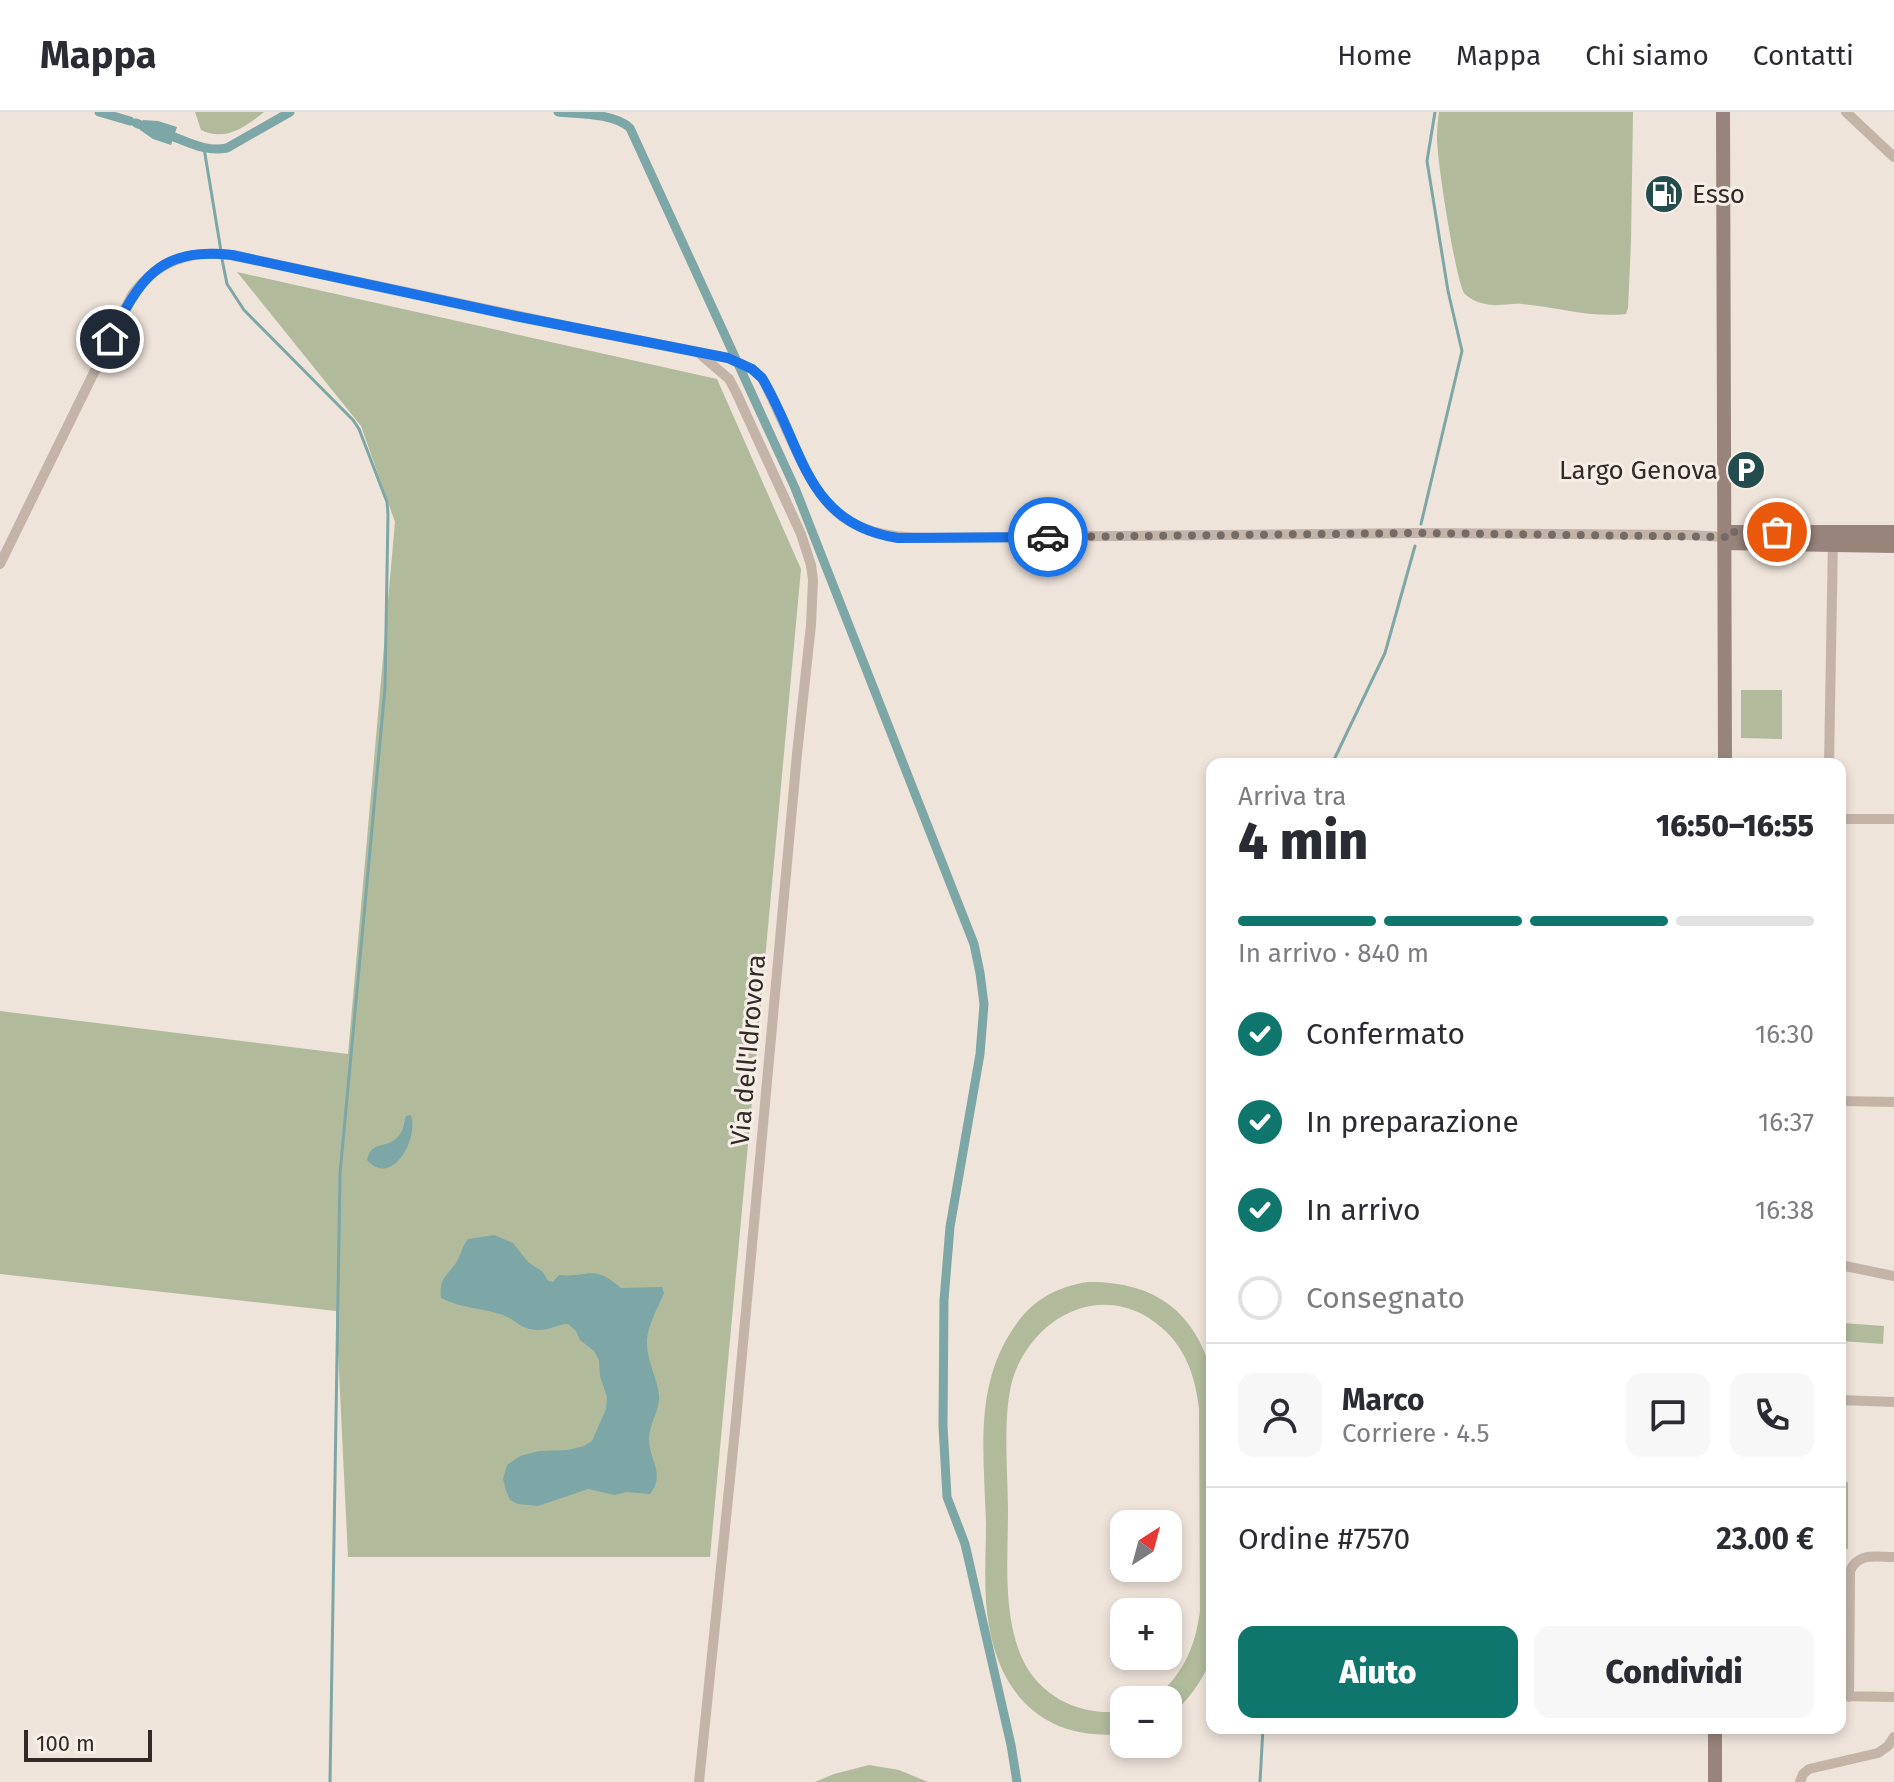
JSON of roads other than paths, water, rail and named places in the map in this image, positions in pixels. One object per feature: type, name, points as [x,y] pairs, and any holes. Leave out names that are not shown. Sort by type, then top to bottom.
[{"type":"street","points":[[1723,112],[1725,758]]},
{"type":"street","points":[[1846,112],[1894,157]]},
{"type":"street","points":[[0,564],[132,295],[167,263],[191,255],[215,254],[728,358],[755,372],[764,383],[822,498],[857,525],[886,536],[1419,533],[1833,539],[1894,546]]},
{"type":"street","name":"Via dell'Idrovora","points":[[698,352],[729,379],[736,392],[801,534],[813,580],[736,1420],[699,1782]]},
{"type":"street","points":[[1833,539],[1894,532]]},
{"type":"street","points":[[1829,758],[1833,539]]},
{"type":"street","points":[[1846,819],[1894,819]]},
{"type":"street","points":[[1846,1101],[1894,1102]]},
{"type":"street","points":[[1846,1266],[1894,1276]]},
{"type":"street","points":[[1846,1400],[1894,1402]]},
{"type":"street","points":[[1846,1671],[1850,1571],[1860,1558],[1894,1557]]},
{"type":"street","points":[[1846,1696],[1894,1697]]},
{"type":"street","points":[[1715,1734],[1715,1782]]},
{"type":"street","points":[[1800,1782],[1809,1769],[1878,1753],[1894,1737]]},
{"type":"water","points":[[143,120],[177,127],[171,145],[153,139],[140,130]]},
{"type":"water","points":[[411,1115],[411,1136],[401,1157],[386,1168],[376,1167],[367,1160],[373,1149],[396,1139],[406,1116]]},
{"type":"water","points":[[494,1235],[513,1243],[528,1262],[543,1272],[548,1281],[553,1282],[559,1275],[591,1273],[604,1276],[621,1288],[662,1287],[664,1293],[647,1340],[659,1396],[649,1434],[657,1473],[655,1487],[650,1494],[626,1492],[615,1495],[588,1489],[538,1506],[510,1500],[503,1479],[507,1465],[520,1456],[539,1451],[568,1450],[592,1441],[606,1409],[607,1397],[600,1376],[599,1360],[568,1324],[531,1329],[503,1315],[441,1298],[442,1282],[468,1239]]},
{"type":"waterway","points":[[99,112],[130,121]]},
{"type":"waterway","points":[[174,137],[207,148],[227,148],[290,112]]},
{"type":"waterway","points":[[558,112],[606,117],[630,128],[795,488],[974,944],[984,1004],[980,1054],[950,1227],[944,1300],[943,1426],[947,1497],[965,1544],[1017,1782]]},
{"type":"waterway","points":[[1421,524],[1462,351],[1448,291],[1427,161],[1435,112]]},
{"type":"waterway","points":[[136,123],[141,125]]},
{"type":"waterway","points":[[204,148],[221,251]]},
{"type":"waterway","points":[[222,259],[227,284],[244,310],[359,429],[387,502],[388,514],[385,688],[340,1174],[330,1782]]},
{"type":"waterway","points":[[1335,758],[1385,653],[1415,546]]},
{"type":"waterway","points":[[1260,1782],[1263,1734]]},
{"type":"place","name":"Esso","points":[[1664,194]]},
{"type":"place","name":"Largo Genova","points":[[1746,470]]}]
